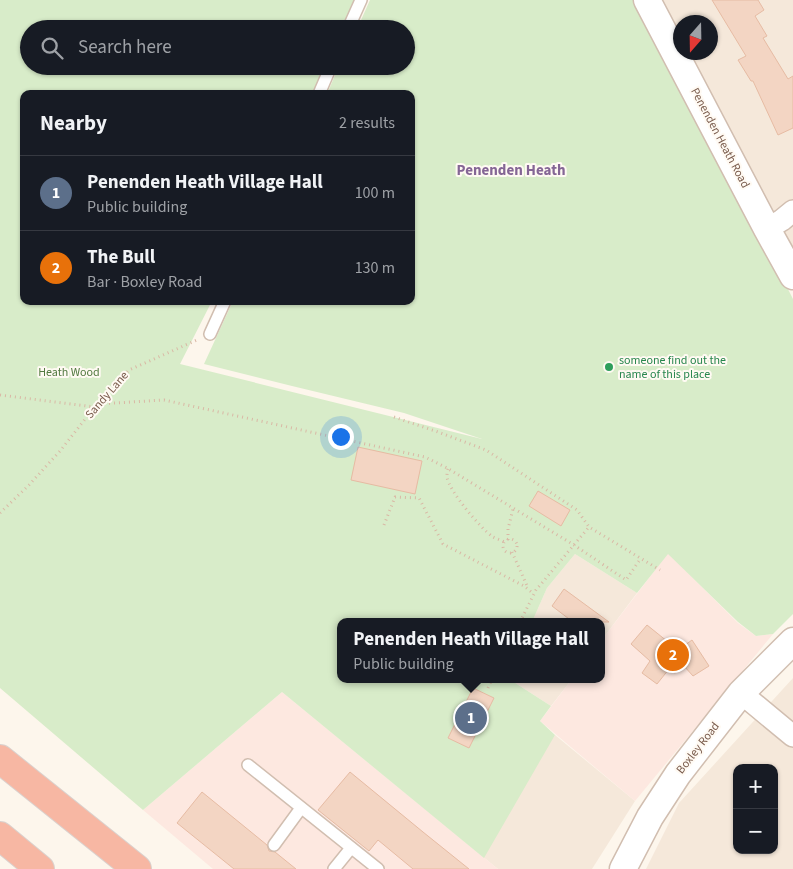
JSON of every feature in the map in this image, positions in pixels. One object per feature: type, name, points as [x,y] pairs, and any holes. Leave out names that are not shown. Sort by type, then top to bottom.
[{"type":"highway","points":[[0,759],[137,869]]},
{"type":"highway","points":[[0,836],[40,869]]},
{"type":"street","name":"Penenden Heath Road","points":[[647,0],[793,276]]},
{"type":"street","points":[[767,229],[793,211]]},
{"type":"street","name":"Boxley Road","points":[[623,869],[650,817],[678,774],[741,693],[793,641]]},
{"type":"street","points":[[741,693],[793,736]]},
{"type":"lane","points":[[352,20],[361,0]]},
{"type":"lane","points":[[321,90],[327,75]]},
{"type":"lane","points":[[210,334],[223,305]]},
{"type":"lane","points":[[248,765],[378,869]]},
{"type":"lane","points":[[274,845],[301,808]]},
{"type":"lane","points":[[334,869],[351,848]]},
{"type":"path","name":"Sandy Lane","points":[[0,513],[60,451],[129,370],[210,334]]},
{"type":"path","points":[[0,395],[96,407]]},
{"type":"path","points":[[99,404],[164,400],[425,457],[448,468],[574,545],[626,580],[641,558]]},
{"type":"path","points":[[394,417],[486,450],[577,510],[589,527],[660,570]]},
{"type":"path","points":[[448,468],[447,477],[451,487],[465,507],[480,526],[493,537],[506,541],[512,540],[516,547],[512,552]]},
{"type":"path","points":[[384,525],[395,497],[419,498],[443,544],[524,586],[534,594]]},
{"type":"path","points":[[512,552],[504,550],[503,546],[506,541],[513,508]]},
{"type":"path","points":[[522,618],[536,590],[589,527]]},
{"type":"path","points":[[512,552],[528,589]]},
{"type":"path","points":[[488,688],[490,683]]},
{"type":"shaded area","points":[[645,0],[793,0],[793,283],[676,60],[718,60],[718,15],[673,15],[673,54]]},
{"type":"shaded area","points":[[668,553],[738,623],[756,636],[773,634],[635,801],[540,721],[569,683],[605,683],[605,636]]},
{"type":"shaded area","points":[[575,554],[637,593],[605,636],[605,618],[534,618],[547,588]]},
{"type":"shaded area","points":[[793,678],[793,869],[646,869],[679,803]]},
{"type":"shaded area","points":[[515,683],[569,683],[551,706]]},
{"type":"shaded area","points":[[282,692],[498,869],[213,869],[143,810]]},
{"type":"shaded area","points":[[555,735],[635,801],[592,869],[498,869],[477,852]]},
{"type":"green space","name":"Heath Wood","points":[[0,0],[365,0],[355,20],[20,20],[20,75],[326,75],[319,90],[20,90],[20,305],[210,305],[180,364],[482,439],[404,413],[204,364],[231,305],[415,305],[415,90],[329,90],[335,75],[415,75],[415,20],[361,20],[370,0],[641,0],[793,299],[793,614],[773,634],[756,636],[738,622],[668,554],[637,593],[575,554],[547,588],[534,618],[337,618],[337,683],[515,683],[551,706],[540,721],[555,735],[484,858],[282,692],[143,810],[0,688]]},
{"type":"building","points":[[712,0],[758,0],[764,10],[755,16],[767,36],[763,38],[788,79],[793,76],[793,128],[778,135],[753,81],[751,81],[738,60],[746,56]]},
{"type":"building","points":[[358,447],[422,461],[415,494],[351,480]]},
{"type":"building","points":[[538,491],[570,510],[561,526],[529,506]]},
{"type":"building","points":[[564,589],[604,618],[568,618],[552,606]]},
{"type":"building","points":[[647,625],[678,650],[692,640],[709,666],[693,676],[684,666],[675,673],[669,669],[657,684],[642,673],[650,661],[631,644]]},
{"type":"building","points":[[473,688],[494,698],[469,748],[448,738]]},
{"type":"building","points":[[350,772],[469,869],[413,869],[378,840],[369,851],[318,810]]},
{"type":"building","points":[[202,792],[267,845],[269,851],[275,852],[296,869],[234,869],[177,823]]},
{"type":"place","name":"someone find out the name of this place","points":[[609,367]]},
{"type":"place","name":"The Bull","points":[[673,655]]},
{"type":"place","name":"Penenden Heath Village Hall","points":[[471,718]]},
{"type":"district","name":"Penenden Heath","points":[[511,170]]}]
